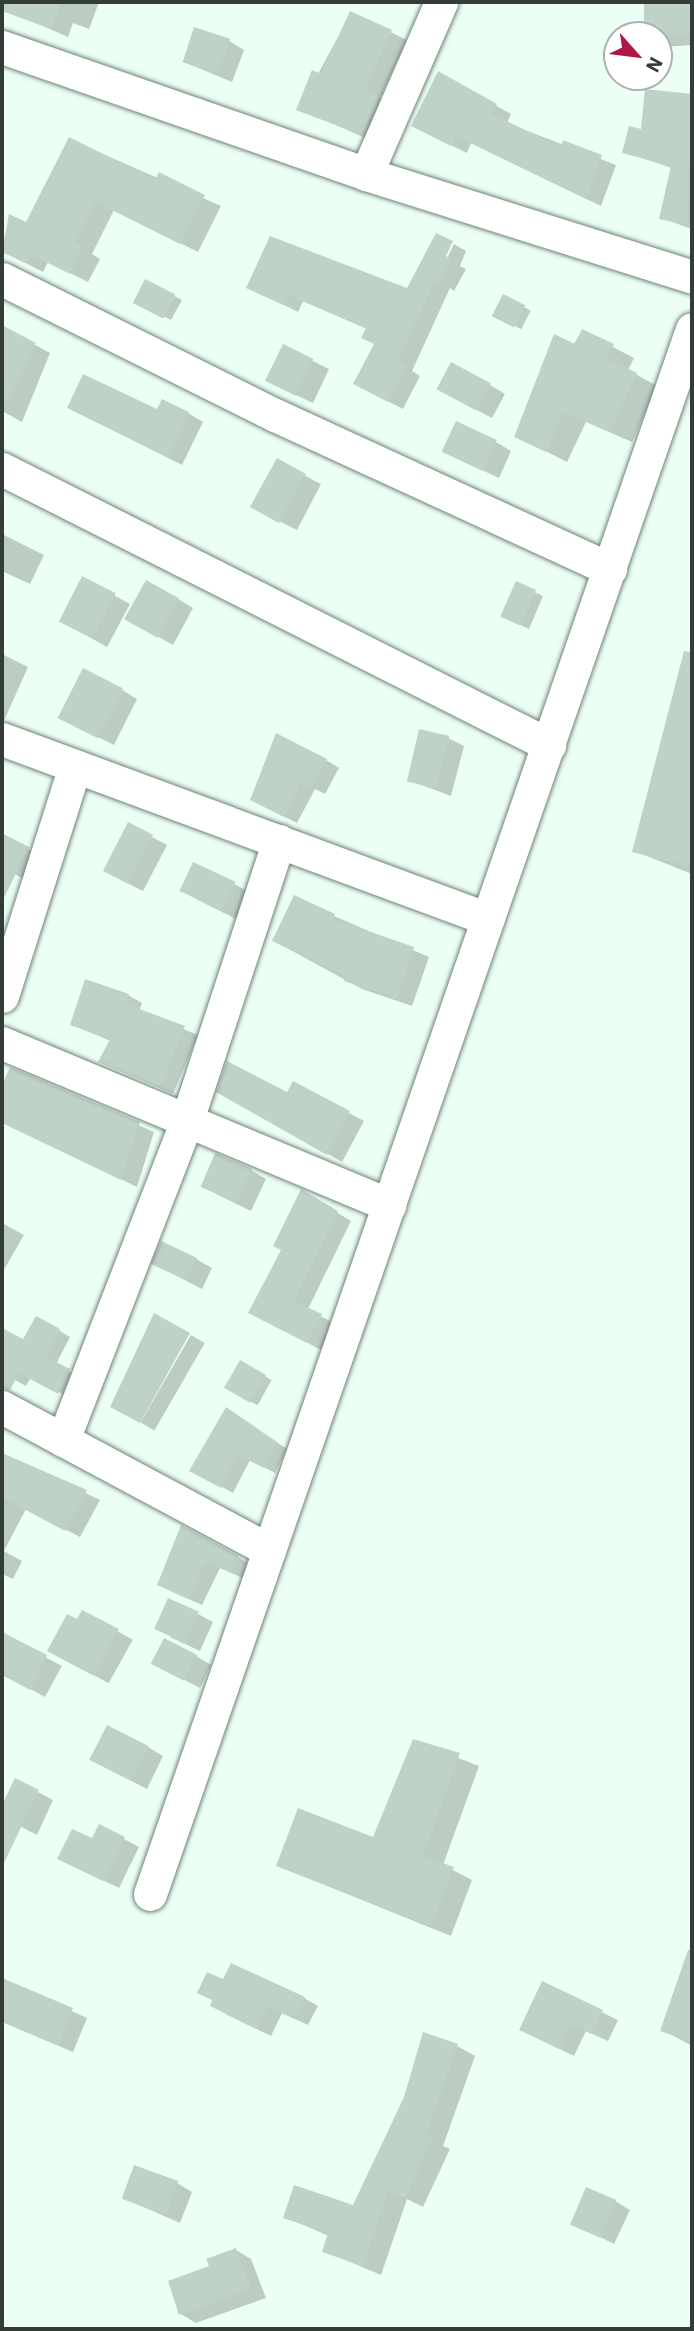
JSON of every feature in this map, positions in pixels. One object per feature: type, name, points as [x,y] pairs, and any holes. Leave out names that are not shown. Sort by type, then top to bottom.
[{"type":"street","points":[[366,174],[441,2]]},
{"type":"street","points":[[2,47],[366,174],[692,277]]},
{"type":"street","points":[[2,279],[275,415],[610,569]]},
{"type":"street","points":[[150,1894],[692,329]]},
{"type":"street","points":[[2,469],[549,745]]},
{"type":"street","points":[[2,739],[488,919]]},
{"type":"street","points":[[2,996],[75,766]]},
{"type":"street","points":[[63,1440],[187,1120],[279,841]]},
{"type":"street","points":[[2,1042],[389,1205]]},
{"type":"street","points":[[2,1407],[269,1550]]},
{"type":"building","points":[[2,2],[61,2],[51,29],[2,11]]},
{"type":"building","points":[[644,2],[692,2],[692,35],[673,35],[673,21],[644,21]]},
{"type":"building","points":[[350,11],[392,30],[365,90],[378,95],[362,135],[296,110],[312,70],[321,74]]},
{"type":"building","points":[[194,27],[230,39],[219,74],[183,62]]},
{"type":"building","points":[[438,71],[497,104],[492,114],[561,147],[563,140],[602,155],[586,199],[456,136],[451,146],[411,126]]},
{"type":"building","points":[[645,91],[692,94],[688,225],[659,219],[671,166],[622,153],[629,126],[641,129]]},
{"type":"building","points":[[69,137],[155,180],[159,172],[205,195],[180,244],[96,202],[75,243],[83,247],[70,274],[30,254],[25,263],[2,252],[9,214],[26,222]]},
{"type":"building","points":[[436,233],[453,241],[446,256],[452,259],[439,284],[434,282],[398,362],[407,366],[388,402],[353,384],[374,344],[361,338],[366,328],[288,295],[283,305],[246,288],[270,236],[407,288]]},
{"type":"building","points":[[145,279],[175,294],[163,318],[133,303]]},
{"type":"building","points":[[503,294],[525,305],[514,328],[492,316]]},
{"type":"building","points":[[2,325],[36,343],[2,411]]},
{"type":"building","points":[[582,329],[614,344],[607,359],[637,373],[610,432],[564,412],[546,452],[514,437],[554,334],[575,344]]},
{"type":"building","points":[[283,344],[314,359],[296,396],[265,381]]},
{"type":"building","points":[[451,362],[491,383],[476,410],[436,389]]},
{"type":"building","points":[[83,374],[157,409],[162,399],[189,412],[167,457],[67,408]]},
{"type":"building","points":[[456,421],[497,440],[482,471],[442,452]]},
{"type":"building","points":[[277,458],[306,474],[279,523],[250,507]]},
{"type":"building","points":[[82,576],[116,593],[93,639],[59,621]]},
{"type":"building","points":[[146,580],[179,598],[157,638],[124,619]]},
{"type":"building","points":[[516,581],[536,590],[520,626],[500,617]]},
{"type":"building","points":[[684,651],[692,653],[692,867],[632,852]]},
{"type":"building","points":[[83,668],[123,688],[98,738],[58,718]]},
{"type":"building","points":[[419,729],[449,736],[437,789],[407,782]]},
{"type":"building","points":[[276,733],[327,759],[311,788],[301,783],[284,817],[250,800]]},
{"type":"building","points":[[128,822],[153,835],[128,884],[103,871]]},
{"type":"building","points":[[2,833],[29,847],[2,902]]},
{"type":"building","points":[[193,862],[236,882],[222,911],[179,891]]},
{"type":"building","points":[[294,895],[335,914],[333,919],[414,947],[397,999],[344,981],[346,976],[272,941]]},
{"type":"building","points":[[85,979],[129,994],[126,1004],[185,1026],[160,1088],[98,1062],[110,1039],[70,1025]]},
{"type":"building","points":[[227,1061],[287,1092],[293,1081],[350,1111],[327,1155],[216,1092]]},
{"type":"building","points":[[10,1067],[140,1122],[121,1180],[2,1123],[2,1085]]},
{"type":"building","points":[[215,1153],[252,1169],[237,1203],[201,1187]]},
{"type":"building","points":[[301,1189],[338,1211],[294,1301],[322,1314],[307,1343],[248,1313],[281,1250],[273,1246]]},
{"type":"building","points":[[161,1241],[197,1258],[187,1281],[150,1264]]},
{"type":"building","points":[[154,1313],[190,1333],[140,1423],[110,1407]]},
{"type":"building","points":[[36,1316],[60,1329],[46,1357],[70,1369],[58,1394],[19,1373],[10,1390],[2,1388],[2,1328],[23,1339]]},
{"type":"building","points":[[240,1360],[266,1375],[250,1403],[224,1388]]},
{"type":"building","points":[[226,1407],[277,1442],[264,1468],[238,1455],[221,1488],[189,1471]]},
{"type":"building","points":[[2,1453],[87,1490],[65,1531],[2,1497]]},
{"type":"building","points":[[181,1525],[239,1556],[231,1573],[206,1561],[188,1599],[157,1585]]},
{"type":"building","points":[[168,1598],[199,1612],[185,1643],[154,1629]]},
{"type":"building","points":[[82,1610],[119,1629],[94,1676],[47,1651],[67,1614],[77,1619]]},
{"type":"building","points":[[2,1632],[47,1655],[30,1690],[2,1675]]},
{"type":"building","points":[[164,1638],[197,1655],[184,1681],[151,1664]]},
{"type":"building","points":[[107,1725],[149,1746],[131,1781],[89,1760]]},
{"type":"building","points":[[413,1739],[460,1753],[423,1856],[454,1867],[431,1926],[276,1866],[298,1808],[373,1837]]},
{"type":"building","points":[[15,1778],[39,1790],[2,1867],[2,1805]]},
{"type":"building","points":[[99,1824],[125,1837],[103,1881],[57,1859],[72,1829],[92,1838]]},
{"type":"building","points":[[688,1950],[692,1950],[692,2042],[660,2031]]},
{"type":"building","points":[[231,1963],[305,1997],[294,2019],[268,2006],[256,2029],[210,2006],[212,2000],[197,1993],[207,1972],[223,1979]]},
{"type":"building","points":[[2,1978],[73,2008],[58,2045],[2,2021]]},
{"type":"building","points":[[542,1981],[603,2010],[592,2034],[570,2024],[559,2049],[519,2030]]},
{"type":"building","points":[[423,2032],[458,2044],[426,2134],[433,2137],[405,2198],[388,2190],[363,2266],[322,2252],[328,2233],[283,2218],[294,2185],[353,2205],[404,2097]]},
{"type":"building","points":[[134,2165],[178,2181],[166,2215],[122,2199]]},
{"type":"building","points":[[586,2187],[616,2200],[600,2238],[570,2225]]},
{"type":"building","points":[[236,2248],[251,2289],[179,2315],[168,2281],[209,2266],[206,2259]]}]
